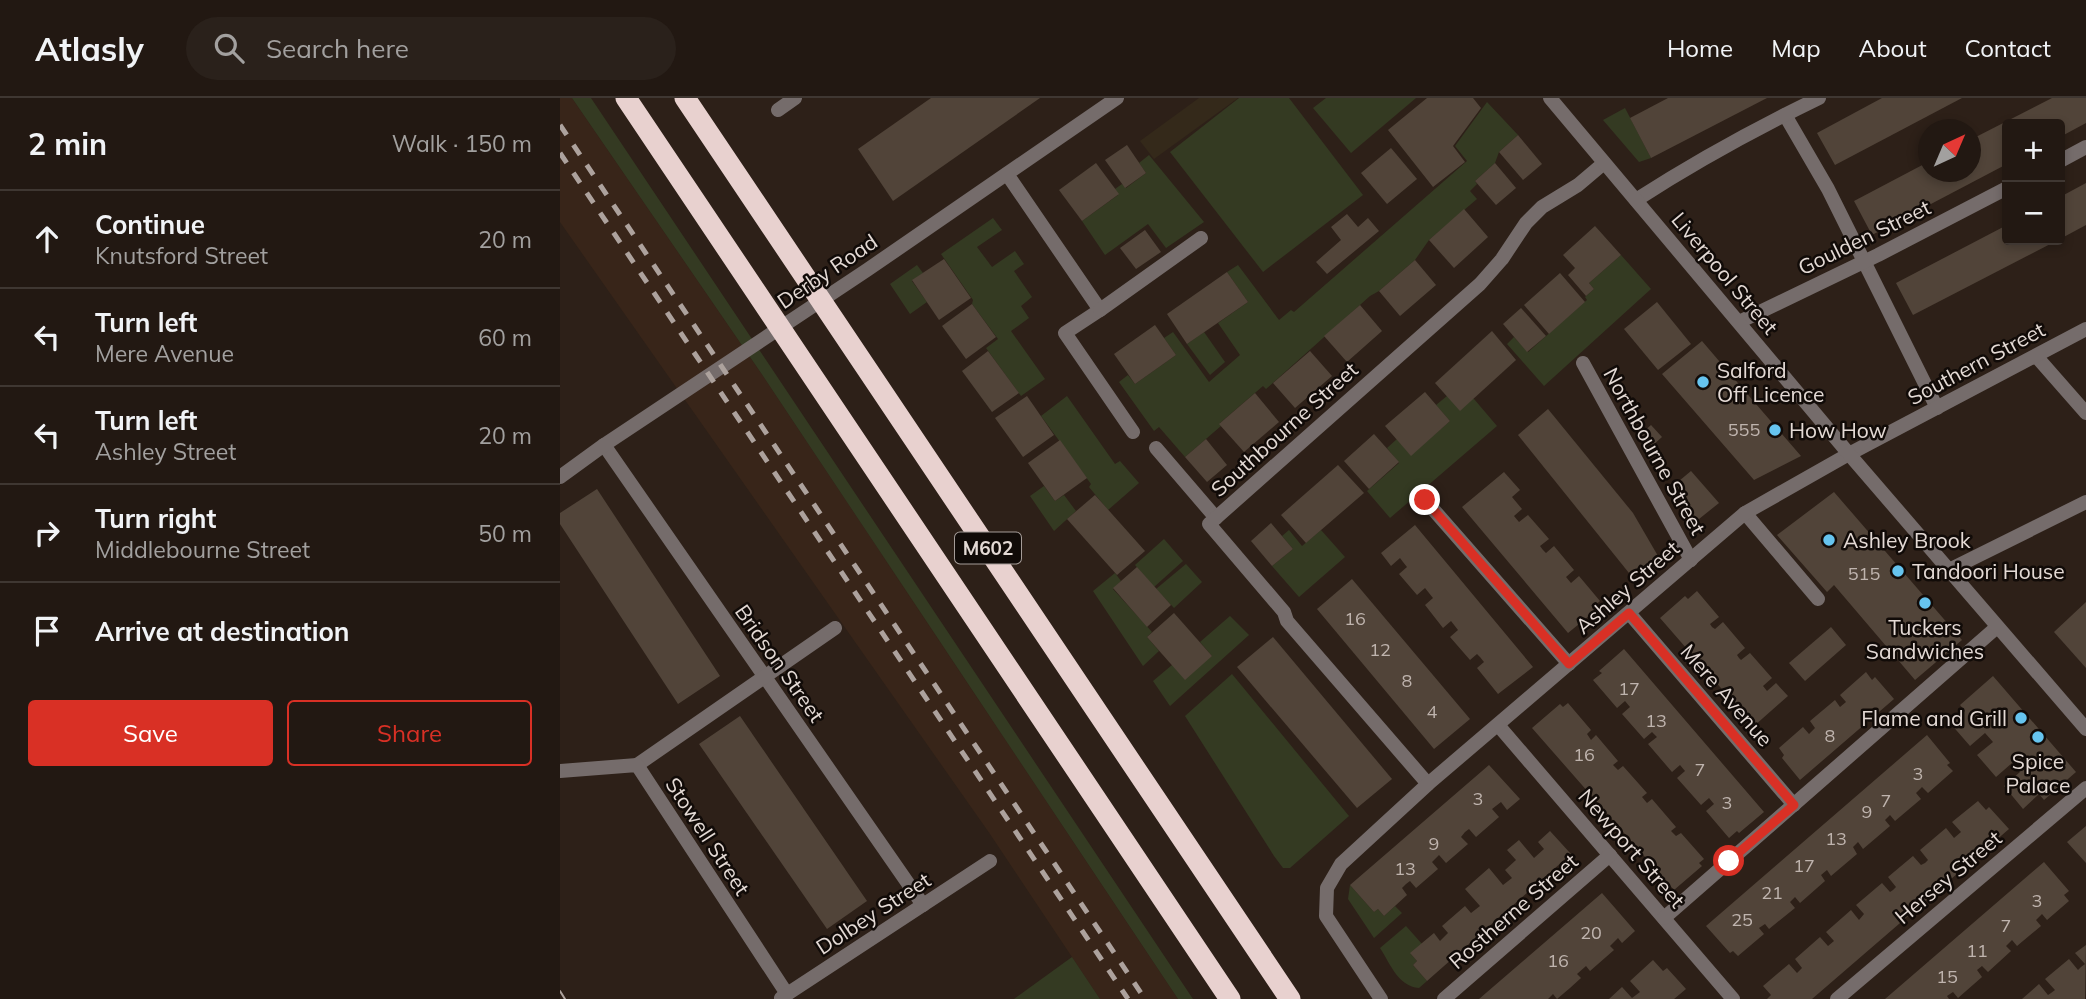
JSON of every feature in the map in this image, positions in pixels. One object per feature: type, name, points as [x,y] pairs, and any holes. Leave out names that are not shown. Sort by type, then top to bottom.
[{"type":"highway","name":"M602","points":[[626,98],[1230,999]]},
{"type":"highway","name":"M602","points":[[685,98],[1290,999]]},
{"type":"street","points":[[778,110],[795,98]]},
{"type":"street","name":"Derby Road","points":[[560,477],[1117,98]]},
{"type":"street","name":"Liverpool Street","points":[[1550,98],[1849,454],[2086,729]]},
{"type":"street","points":[[1636,200],[1819,98]]},
{"type":"street","points":[[1785,115],[1828,189],[1937,408]]},
{"type":"street","points":[[2065,158],[2086,147]]},
{"type":"street","name":"Southbourne Street","points":[[1428,784],[1287,621],[1283,612],[1209,524],[1479,284],[1503,259],[1526,223],[1542,206],[1578,185],[1604,163]]},
{"type":"street","points":[[1007,174],[1100,310]]},
{"type":"street","name":"Goulden Street","points":[[1739,322],[1878,256],[2002,191]]},
{"type":"street","points":[[1133,432],[1065,333],[1201,239]]},
{"type":"street","name":"Southern Street","points":[[1849,454],[2086,329]]},
{"type":"street","points":[[2036,356],[2086,413]]},
{"type":"street","name":"Northbourne Street","points":[[1583,363],[1691,560]]},
{"type":"street","name":"Bridson Street","points":[[604,445],[923,905]]},
{"type":"street","points":[[1156,448],[1216,518]]},
{"type":"street","name":"Ashley Street","points":[[1381,999],[1326,916],[1327,888],[1341,864],[1428,784],[1745,513],[1849,454]]},
{"type":"street","points":[[1425,500],[1569,664]]},
{"type":"street","points":[[1949,570],[2086,502]]},
{"type":"street","points":[[1745,513],[1818,599]]},
{"type":"street","name":"Mere Avenue","points":[[1629,613],[1794,805]]},
{"type":"street","points":[[1664,918],[1997,627]]},
{"type":"street","points":[[560,771],[637,765],[835,628]]},
{"type":"street","name":"Newport Street","points":[[1498,725],[1664,918],[1726,996]]},
{"type":"street","name":"Stowell Street","points":[[637,765],[783,997]]},
{"type":"street","name":"Hersey Street","points":[[1838,999],[2086,788]]},
{"type":"street","name":"Rostherne Street","points":[[1444,999],[1610,855]]},
{"type":"street","name":"Dolbey Street","points":[[783,997],[990,862]]},
{"type":"shaded area","points":[[560,98],[572,98],[761,373],[1178,999],[1100,999],[990,834],[560,222]]},
{"type":"shaded area","points":[[1199,98],[1238,98],[1154,159],[1140,141]]},
{"type":"green space","points":[[572,98],[591,98],[1193,999],[1178,999],[761,373]]},
{"type":"green space","points":[[1239,98],[1289,98],[1363,195],[1263,272],[1170,152]]},
{"type":"green space","points":[[1326,98],[1416,98],[1351,153],[1313,108]]},
{"type":"green space","points":[[1487,102],[1518,135],[1499,152],[1495,163],[1475,181],[1477,184],[1470,191],[1477,199],[1429,240],[1415,260],[1370,296],[1266,389],[1263,386],[1185,457],[1159,427],[1154,431],[1119,382],[1128,375],[1135,384],[1176,355],[1164,338],[1173,332],[1209,382],[1240,355],[1218,323],[1248,302],[1227,272],[1238,265],[1279,320],[1291,310],[1294,312],[1467,161],[1455,146]]},
{"type":"green space","points":[[1625,108],[1651,158],[1639,162],[1603,120]]},
{"type":"green space","points":[[1149,155],[1204,222],[1166,248],[1148,224],[1105,255],[1082,221],[1118,195],[1115,189],[1122,184],[1126,188],[1146,173],[1139,163]]},
{"type":"green space","points":[[993,218],[1002,230],[977,247],[992,267],[1015,251],[1024,264],[1014,271],[1032,297],[1021,306],[1029,318],[1011,331],[1045,379],[1021,396],[986,348],[998,339],[972,304],[973,300],[941,254]]},
{"type":"green space","points":[[1621,255],[1651,289],[1544,386],[1507,344],[1514,337],[1528,352],[1587,300],[1585,297],[1594,289],[1589,283]]},
{"type":"green space","points":[[917,265],[923,273],[912,281],[927,302],[910,314],[890,284]]},
{"type":"green space","points":[[1204,332],[1225,362],[1210,375],[1187,344]]},
{"type":"green space","points":[[1067,396],[1115,464],[1120,461],[1139,483],[1108,510],[1089,487],[1091,484],[1041,416]]},
{"type":"green space","points":[[1447,396],[1474,399],[1497,426],[1390,518],[1367,491],[1399,463],[1387,448],[1397,439],[1411,455],[1450,421],[1436,405]]},
{"type":"green space","points":[[1044,486],[1055,501],[1064,495],[1076,511],[1054,531],[1030,496]]},
{"type":"green space","points":[[1289,530],[1302,546],[1321,530],[1345,557],[1299,597],[1272,566],[1293,549],[1282,536]]},
{"type":"green space","points":[[1164,539],[1183,561],[1154,587],[1135,565]]},
{"type":"green space","points":[[1186,564],[1202,582],[1174,608],[1156,589]]},
{"type":"green space","points":[[1115,573],[1121,581],[1113,589],[1152,632],[1147,637],[1159,651],[1143,666],[1093,591]]},
{"type":"green space","points":[[1230,616],[1249,635],[1170,706],[1153,681],[1172,665],[1212,656],[1200,642]]},
{"type":"green space","points":[[1232,674],[1349,816],[1290,868],[1283,868],[1274,856],[1185,716]]},
{"type":"green space","points":[[1350,885],[1374,912],[1378,909],[1384,916],[1395,906],[1402,913],[1374,938],[1348,899]]},
{"type":"green space","points":[[1406,926],[1422,944],[1411,954],[1417,961],[1413,965],[1427,981],[1419,988],[1400,979],[1380,948]]},
{"type":"green space","points":[[1072,957],[1100,999],[1014,999]]},
{"type":"building","points":[[931,98],[1040,98],[893,201],[858,149]]},
{"type":"building","points":[[1427,98],[1473,98],[1481,108],[1453,146],[1465,162],[1433,187],[1388,130]]},
{"type":"building","points":[[1668,98],[1767,98],[1651,158],[1630,118]]},
{"type":"building","points":[[1882,98],[1962,98],[1835,165],[1817,133]]},
{"type":"building","points":[[2052,98],[2086,98],[2086,123],[2065,134],[2065,119],[2011,119]]},
{"type":"building","points":[[2002,124],[2002,167],[1981,178],[1981,134]]},
{"type":"building","points":[[1518,135],[1542,164],[1523,180],[1499,152]]},
{"type":"building","points":[[1127,145],[1146,173],[1125,188],[1105,160]]},
{"type":"building","points":[[1391,148],[1417,179],[1387,204],[1361,173]]},
{"type":"building","points":[[1096,163],[1119,194],[1082,221],[1059,190]]},
{"type":"building","points":[[1495,163],[1516,188],[1496,205],[1475,181]]},
{"type":"building","points":[[1918,167],[1918,182],[1973,182],[1872,235],[1854,201]]},
{"type":"building","points":[[2086,183],[2086,225],[2065,236],[2065,194]]},
{"type":"building","points":[[1464,209],[1488,237],[1454,268],[1429,240]]},
{"type":"building","points":[[1347,214],[1358,227],[1368,218],[1379,231],[1327,274],[1316,262],[1341,240],[1331,227]]},
{"type":"building","points":[[1595,226],[1621,255],[1589,283],[1594,289],[1586,296],[1568,275],[1575,268],[1563,255]]},
{"type":"building","points":[[2002,228],[2002,245],[2048,245],[1913,315],[1896,283]]},
{"type":"building","points":[[1145,230],[1161,252],[1136,269],[1120,248]]},
{"type":"building","points":[[944,259],[971,298],[939,320],[912,280]]},
{"type":"building","points":[[1415,260],[1436,285],[1400,316],[1379,291]]},
{"type":"building","points":[[1227,272],[1248,302],[1187,344],[1167,314]]},
{"type":"building","points":[[1560,273],[1585,302],[1549,334],[1524,305]]},
{"type":"building","points":[[1657,302],[1691,344],[1658,370],[1624,329]]},
{"type":"building","points":[[972,304],[996,337],[966,359],[942,326]]},
{"type":"building","points":[[1360,305],[1382,331],[1347,362],[1324,336]]},
{"type":"building","points":[[1521,308],[1546,336],[1527,352],[1503,324]]},
{"type":"building","points":[[1155,325],[1176,355],[1135,384],[1114,354]]},
{"type":"building","points":[[1492,331],[1516,360],[1460,411],[1435,383]]},
{"type":"building","points":[[1702,341],[1801,456],[1754,480],[1662,374]]},
{"type":"building","points":[[988,351],[1019,393],[992,412],[962,371]]},
{"type":"building","points":[[1310,351],[1332,376],[1295,408],[1273,383]]},
{"type":"building","points":[[1425,392],[1450,421],[1411,456],[1385,426]]},
{"type":"building","points":[[1255,393],[1279,422],[1244,452],[1219,424]]},
{"type":"building","points":[[1027,396],[1054,435],[1023,457],[995,418]]},
{"type":"building","points":[[1548,409],[1633,513],[1658,556],[1633,578],[1518,435]]},
{"type":"building","points":[[1651,425],[1662,437],[1652,446],[1641,434]]},
{"type":"building","points":[[1374,434],[1399,462],[1369,489],[1344,461]]},
{"type":"building","points":[[1206,439],[1227,465],[1207,482],[1185,457]]},
{"type":"building","points":[[1060,440],[1087,478],[1055,501],[1028,463]]},
{"type":"building","points":[[1338,465],[1364,493],[1306,543],[1281,515]]},
{"type":"building","points":[[1691,471],[1719,503],[1694,523],[1673,486]]},
{"type":"building","points":[[1504,472],[1520,490],[1512,497],[1522,509],[1514,516],[1519,522],[1528,515],[1549,539],[1540,546],[1543,550],[1546,553],[1554,546],[1574,570],[1566,577],[1571,583],[1579,576],[1600,601],[1592,608],[1595,611],[1568,633],[1462,507]]},
{"type":"building","points":[[597,489],[720,676],[678,704],[560,524],[560,513]]},
{"type":"building","points":[[1834,492],[1962,640],[1915,680],[1834,585],[1827,592],[1777,535]]},
{"type":"building","points":[[1095,495],[1145,551],[1117,575],[1067,519]]},
{"type":"building","points":[[1271,523],[1293,549],[1272,566],[1251,541]]},
{"type":"building","points":[[1415,525],[1533,667],[1498,694],[1477,668],[1484,662],[1480,657],[1477,654],[1470,660],[1450,637],[1458,630],[1451,621],[1443,628],[1425,605],[1433,598],[1425,588],[1417,595],[1399,574],[1407,567],[1400,558],[1391,566],[1381,553]]},
{"type":"building","points":[[1137,567],[1171,605],[1147,627],[1113,588]]},
{"type":"building","points":[[1352,579],[1470,719],[1434,749],[1317,609]]},
{"type":"building","points":[[1697,591],[1719,617],[1710,624],[1712,627],[1715,629],[1723,622],[1745,648],[1737,655],[1739,658],[1741,660],[1750,653],[1772,678],[1763,686],[1767,691],[1776,683],[1788,696],[1754,726],[1660,618],[1685,596],[1688,599]]},
{"type":"building","points":[[2086,602],[2086,668],[2054,632]]},
{"type":"building","points":[[1174,613],[1212,656],[1185,680],[1147,637]]},
{"type":"building","points":[[1831,627],[1846,645],[1805,681],[1789,663]]},
{"type":"building","points":[[1273,637],[1392,779],[1357,808],[1237,667]]},
{"type":"building","points":[[1624,649],[1764,812],[1739,833],[1737,831],[1729,838],[1706,811],[1714,804],[1709,798],[1701,805],[1677,778],[1685,771],[1680,765],[1672,772],[1648,744],[1657,737],[1652,732],[1644,739],[1622,714],[1630,707],[1625,701],[1617,708],[1593,680],[1602,673],[1599,671]]},
{"type":"building","points":[[1866,672],[1872,680],[1875,677],[1894,699],[1800,780],[1782,758],[1784,755],[1779,748],[1803,727],[1809,734],[1815,728],[1810,721],[1835,700],[1840,707],[1846,702],[1840,695]]},
{"type":"building","points":[[1993,676],[2076,772],[2044,800],[2039,794],[2023,809],[2004,786],[2020,772],[2012,763],[1996,777],[1977,755],[1993,742],[1985,733],[1970,746],[1950,723],[1965,711],[1960,705]]},
{"type":"building","points":[[1568,703],[1591,730],[1587,734],[1591,740],[1596,735],[1618,761],[1613,765],[1618,770],[1623,766],[1647,793],[1642,797],[1647,803],[1652,799],[1676,827],[1671,831],[1676,836],[1681,833],[1704,859],[1699,863],[1702,866],[1674,890],[1532,728],[1560,704],[1563,707]]},
{"type":"building","points":[[740,716],[867,901],[827,929],[699,744]]},
{"type":"building","points":[[1927,735],[1950,763],[1947,765],[1953,771],[1928,793],[1922,787],[1916,793],[1921,799],[1895,821],[1890,815],[1885,820],[1890,826],[1863,849],[1858,842],[1853,847],[1857,854],[1831,876],[1827,870],[1821,875],[1825,881],[1800,903],[1795,897],[1790,902],[1795,908],[1769,929],[1765,924],[1759,928],[1764,934],[1738,956],[1733,951],[1730,953],[1706,926]]},
{"type":"building","points":[[1489,765],[1520,799],[1507,810],[1501,802],[1492,809],[1499,817],[1476,837],[1469,829],[1465,832],[1461,837],[1468,844],[1446,863],[1439,855],[1432,862],[1438,869],[1416,888],[1410,881],[1406,884],[1402,888],[1407,895],[1384,916],[1378,909],[1374,912],[1350,885]]},
{"type":"building","points":[[1978,801],[1986,810],[1989,807],[2009,829],[1812,999],[1767,999],[1771,995],[1763,986],[1789,964],[1797,973],[1802,968],[1795,959],[1820,937],[1828,946],[1834,941],[1826,932],[1851,910],[1859,920],[1864,914],[1856,905],[1882,883],[1890,892],[1893,890],[1896,887],[1888,877],[1913,856],[1921,865],[1925,863],[1928,860],[1920,850],[1946,828],[1954,838],[1961,832],[1952,822]]},
{"type":"building","points":[[2086,826],[2086,863],[2067,842]]},
{"type":"building","points":[[1550,831],[1571,854],[1427,981],[1413,965],[1417,961],[1410,953],[1434,933],[1440,941],[1448,933],[1442,926],[1465,906],[1471,913],[1480,906],[1465,889],[1489,868],[1503,885],[1512,878],[1505,870],[1516,860],[1507,850],[1519,840],[1534,858],[1544,849],[1538,842]]},
{"type":"building","points":[[2044,862],[2069,891],[2064,895],[2069,901],[2047,920],[2042,914],[2036,920],[2041,926],[2017,946],[2012,940],[2006,946],[2011,951],[1988,972],[1982,966],[1977,970],[1982,977],[1958,998],[1953,992],[1947,996],[1949,999],[1885,999]]},
{"type":"building","points":[[1602,893],[1635,931],[1622,943],[1618,938],[1610,946],[1614,950],[1590,971],[1586,966],[1577,974],[1581,978],[1557,999],[1553,994],[1548,999],[1479,999]]},
{"type":"building","points":[[2086,945],[2085,999],[2022,999],[2039,984],[2048,995],[2055,990],[2045,979],[2069,959],[2078,970],[2085,964],[2075,953]]},
{"type":"building","points":[[1653,960],[1663,971],[1667,968],[1686,989],[1674,999],[1609,999],[1622,987],[1632,998],[1640,992],[1630,981]]},
{"type":"tram line","points":[[560,991],[565,999]]},
{"type":"railway","points":[[560,125],[1145,999]]},
{"type":"railway","points":[[560,153],[1128,999]]},
{"type":"place","name":"Salford Off Licence","points":[[1703,382]]},
{"type":"place","name":"How How","points":[[1775,430]]},
{"type":"place","name":"Ashley Brook","points":[[1829,540]]},
{"type":"place","name":"Tandoori House","points":[[1898,571]]},
{"type":"place","name":"Tuckers Sandwiches","points":[[1925,603]]},
{"type":"place","name":"Flame and Grill","points":[[2021,718]]},
{"type":"place","name":"Spice Palace","points":[[2038,737]]},
{"type":"route","points":[[1425,500],[1569,664],[1629,613],[1794,805],[1729,861]]}]
